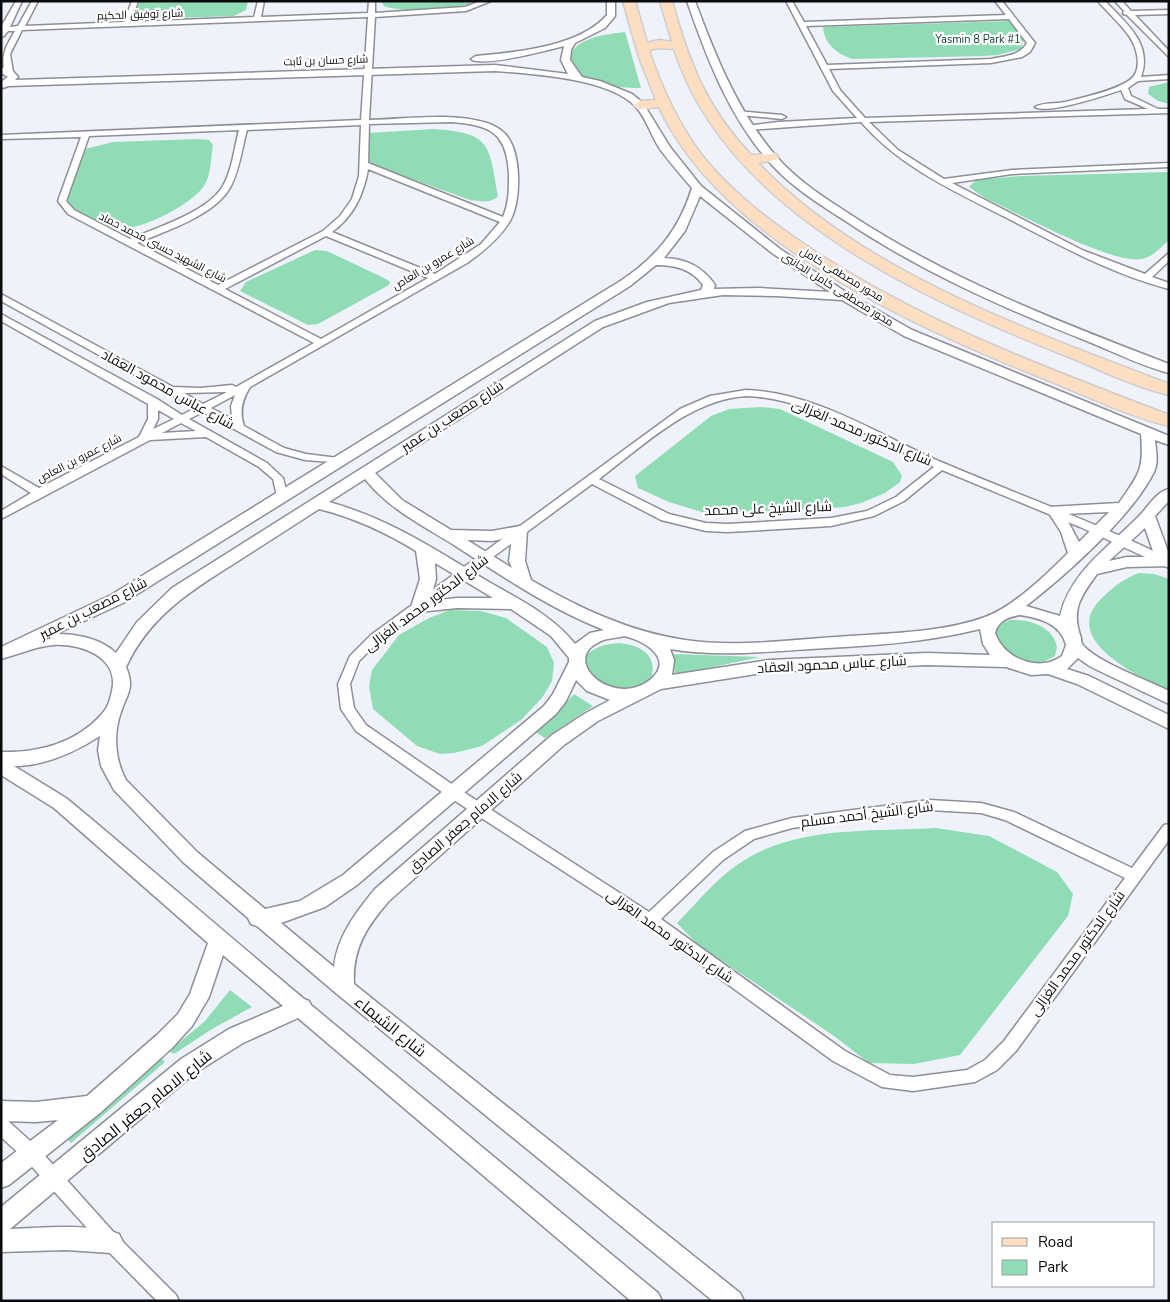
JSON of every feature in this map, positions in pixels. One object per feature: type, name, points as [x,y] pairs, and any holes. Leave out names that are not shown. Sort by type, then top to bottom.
[{"type":"main road","name":"محور مصطفى كامل","points":[[629,1],[646,32],[642,48],[663,103],[686,144],[702,165],[726,190],[805,252],[884,299],[935,326],[1014,362],[1169,421]]},
{"type":"main road","points":[[666,1],[690,77],[731,142],[746,160],[821,224],[902,275],[1028,335],[1169,390]]},
{"type":"main road","points":[[646,32],[674,30]]},
{"type":"main road","points":[[642,48],[659,44],[680,46]]},
{"type":"main road","points":[[640,105],[663,103]]},
{"type":"main road","points":[[746,160],[771,157]]},
{"type":"main road","points":[[865,308],[884,299]]},
{"type":"street","points":[[2,31],[19,1]]},
{"type":"street","points":[[5,79],[6,59],[11,44],[35,1]]},
{"type":"street","points":[[126,24],[135,1]]},
{"type":"street","points":[[257,19],[261,1]]},
{"type":"street","name":"شارع توفيق الحكيم","points":[[2,31],[20,28],[372,16],[466,9],[488,1]]},
{"type":"street","points":[[691,1],[714,63],[740,113],[771,157],[804,187],[895,248],[954,279],[1026,311],[1169,369]]},
{"type":"street","points":[[789,1],[836,90],[895,152],[943,182],[1091,258],[1169,286]]},
{"type":"street","points":[[824,67],[1007,59],[1027,50],[1031,43],[998,1]]},
{"type":"street","points":[[1101,1],[1140,46],[1142,63],[1136,79]]},
{"type":"street","points":[[1118,1],[1169,54]]},
{"type":"street","points":[[339,18],[372,3],[400,14]]},
{"type":"street","points":[[220,288],[326,233],[339,223],[350,209],[361,184],[365,165],[365,122],[372,3]]},
{"type":"street","name":"شارع حسان بن ثابت","points":[[368,67],[508,56],[539,50],[573,40],[605,23],[612,6]]},
{"type":"street","points":[[1112,14],[1169,12]]},
{"type":"street","points":[[1,19],[13,14]]},
{"type":"street","points":[[27,14],[58,27]]},
{"type":"street","points":[[339,18],[358,21],[372,27],[400,14]]},
{"type":"street","points":[[801,24],[1012,17]]},
{"type":"street","points":[[11,44],[31,34],[58,27]]},
{"type":"street","points":[[573,40],[564,54],[565,62],[578,78]]},
{"type":"street","name":"شارع حسان بن ثابت","points":[[5,79],[368,67],[495,68],[538,71],[578,78],[614,89],[640,105]]},
{"type":"street","points":[[750,128],[860,117],[1045,107],[1082,100],[1124,87],[1136,79],[1169,77]]},
{"type":"street","points":[[1124,87],[1128,97],[1135,101],[1168,111]]},
{"type":"street","name":"محور مصطفى كامل الجانبى","points":[[640,105],[666,148],[697,188],[776,250],[845,297],[922,339],[1169,441]]},
{"type":"street","points":[[740,113],[775,117],[860,117],[1168,111]]},
{"type":"street","name":"شارع عمرو بن العاص","points":[[1,137],[365,122],[468,122],[495,129],[504,136],[511,155],[513,197],[506,221],[494,238],[476,254],[247,385],[39,493],[1,516]]},
{"type":"street","points":[[129,243],[202,209],[218,199],[229,180],[244,128]]},
{"type":"street","name":"شارع الشهيد حسنى محمد حماد","points":[[86,134],[62,201],[65,206],[77,216],[220,288],[320,342]]},
{"type":"street","points":[[365,165],[506,221]]},
{"type":"street","points":[[943,182],[1012,172],[1169,165]]},
{"type":"street","name":"شارع مصعب بن عمير","points":[[9,650],[117,599],[342,462],[626,284],[654,262],[685,224],[697,188]]},
{"type":"street","points":[[326,233],[435,277]]},
{"type":"street","points":[[1146,278],[1169,256]]},
{"type":"street","points":[[654,262],[671,261],[696,270],[704,276],[709,285],[706,293]]},
{"type":"street","name":"شارع مصعب بن عمير","points":[[118,667],[124,652],[155,611],[203,575],[599,324],[647,306],[706,293],[782,292],[845,297]]},
{"type":"street","name":"شارع عباس محمود العقاد","points":[[1,298],[239,428],[292,454],[342,462]]},
{"type":"street","name":"شارع عباس محمود العقاد","points":[[1,317],[272,471],[281,485],[282,498]]},
{"type":"street","points":[[171,390],[201,391],[247,385]]},
{"type":"street","points":[[239,428],[235,417],[235,406],[247,385]]},
{"type":"street","name":"شارع الدكتور محمد الغزالى","points":[[1166,563],[1054,510],[941,466],[796,402],[749,393],[724,395],[698,402],[684,411],[375,638],[354,659],[344,684],[348,709],[361,728],[454,793],[650,920],[839,1056],[888,1082],[913,1084],[969,1077],[991,1065],[1010,1046],[1133,875],[1169,829]]},
{"type":"street","points":[[144,438],[153,419],[153,402]]},
{"type":"street","points":[[1148,433],[1150,460],[1147,473],[1123,507],[1041,588],[992,621],[988,626],[988,641],[992,648],[1007,661],[1022,666],[1047,668],[1082,680],[1169,723]]},
{"type":"street","points":[[144,438],[177,434],[209,434]]},
{"type":"street","name":"شارع الشيخ على محمد","points":[[590,479],[665,517],[706,527],[728,528],[831,522],[870,514],[900,499],[941,466]]},
{"type":"street","points":[[1,469],[39,493]]},
{"type":"street","points":[[316,502],[390,528],[423,550],[464,572],[557,632],[576,661],[580,676],[592,687],[618,695],[636,694],[659,683],[667,667],[667,658],[663,650],[647,637],[586,617],[524,582],[449,535],[399,507],[386,496],[366,472]]},
{"type":"street","points":[[1047,668],[1066,661],[1072,655],[1074,647],[1068,631],[1066,618],[1069,605],[1081,585],[1093,570],[1169,493]]},
{"type":"street","points":[[1076,555],[1068,532],[1054,510],[1123,507]]},
{"type":"street","points":[[1093,570],[1127,562],[1166,563],[1148,516]]},
{"type":"street","points":[[449,535],[478,537],[520,531],[517,561],[524,582]]},
{"type":"street","points":[[423,550],[428,564],[429,577],[419,607],[477,602],[515,605]]},
{"type":"street","points":[[1009,611],[1042,614],[1061,624],[1068,631]]},
{"type":"street","name":"شارع عباس محمود العقاد","points":[[647,637],[671,645],[701,648],[756,647],[920,636],[964,629],[992,621]]},
{"type":"street","points":[[576,661],[584,645],[597,636],[624,631]]},
{"type":"street","points":[[1,759],[33,758],[57,752],[79,742],[97,729],[112,714],[120,698],[122,682],[118,667],[111,657],[100,649],[86,643],[53,640],[9,650]]},
{"type":"street","points":[[1074,647],[1097,663],[1169,698]]},
{"type":"street","name":"شارع عباس محمود العقاد","points":[[659,683],[769,666],[927,659],[1007,661]]},
{"type":"street","name":"شارع الامام جعفر الصادق","points":[[258,918],[280,916],[297,911],[329,896],[454,793],[550,710],[560,696],[576,661]]},
{"type":"street","name":"شارع الامام جعفر الصادق","points":[[344,988],[342,971],[349,940],[362,918],[382,894],[574,728],[636,694]]},
{"type":"street","name":"شارع الشيماء","points":[[112,714],[107,750],[110,766],[120,785],[190,857],[258,918],[727,1299]]},
{"type":"street","points":[[1,766],[60,803],[650,1301]]},
{"type":"street","name":"شارع الشيخ أحمد مسلم","points":[[650,920],[718,856],[750,835],[792,823],[930,805],[981,808],[1009,816],[1133,875]]},
{"type":"street","points":[[1,1177],[92,1106],[166,1041],[185,1020],[199,997],[220,940]]},
{"type":"street","name":"شارع الامام جعفر الصادق","points":[[1,1222],[55,1179],[188,1066],[236,1036],[302,1007]]},
{"type":"street","points":[[1,1110],[36,1112],[92,1106]]},
{"type":"street","points":[[1,1126],[32,1154],[110,1242],[170,1301]]},
{"type":"street","points":[[1,1242],[66,1239],[110,1242]]},
{"type":"green space","points":[[140,1],[248,1],[246,10],[234,16],[145,19],[135,15]]},
{"type":"green space","points":[[381,1],[475,1],[444,9],[403,10],[384,6]]},
{"type":"green space","name":"Yasmin 8 Park #1","points":[[1010,21],[1024,38],[1021,49],[998,55],[983,56],[853,59],[837,52],[829,44],[823,27]]},
{"type":"green space","points":[[625,32],[641,88],[597,84],[582,78],[574,72],[569,55],[580,44],[609,34]]},
{"type":"green space","points":[[1169,82],[1169,104],[1158,101],[1148,94],[1149,87]]},
{"type":"green space","points":[[434,129],[467,134],[477,138],[484,144],[492,164],[498,196],[495,199],[489,201],[470,200],[376,166],[366,159],[368,133]]},
{"type":"green space","points":[[209,140],[213,145],[206,182],[197,194],[164,216],[138,226],[116,229],[86,217],[71,207],[67,198],[85,149],[113,142]]},
{"type":"green space","points":[[1169,172],[1169,240],[1153,254],[1141,259],[1108,254],[1087,246],[985,198],[969,187],[976,180],[1022,176]]},
{"type":"green space","points":[[315,250],[327,251],[386,279],[390,282],[389,285],[318,324],[308,325],[240,291],[246,282]]},
{"type":"green space","points":[[761,407],[780,409],[893,462],[902,476],[900,482],[885,493],[861,503],[845,507],[705,513],[669,502],[638,488],[635,476],[711,416],[729,409]]},
{"type":"green space","points":[[1139,573],[1154,574],[1169,579],[1169,691],[1124,667],[1108,655],[1096,642],[1090,629],[1091,614],[1101,599],[1118,584]]},
{"type":"green space","points":[[450,610],[481,611],[506,618],[547,647],[554,663],[552,681],[542,698],[521,720],[482,746],[454,753],[440,754],[417,746],[373,709],[369,686],[372,670],[399,635],[429,618]]},
{"type":"green space","points":[[1010,620],[1025,621],[1045,629],[1055,640],[1057,647],[1055,656],[1040,664],[1012,662],[991,631],[999,624]]},
{"type":"green space","points":[[619,643],[639,648],[645,652],[652,662],[653,668],[650,679],[643,687],[633,691],[594,688],[583,658],[591,651],[600,647]]},
{"type":"green space","points":[[673,654],[760,657],[675,675]]},
{"type":"green space","points":[[574,694],[593,706],[545,738],[535,732],[559,711]]},
{"type":"green space","points":[[936,828],[989,836],[1057,872],[1073,894],[1068,916],[960,1055],[914,1064],[869,1063],[834,1036],[697,944],[677,923],[729,871],[759,852],[782,843],[833,833]]},
{"type":"green space","points":[[230,990],[252,1007],[212,1029],[174,1054],[169,1051],[205,1021]]},
{"type":"green space","points":[[161,1058],[165,1062],[71,1143],[66,1137]]}]
